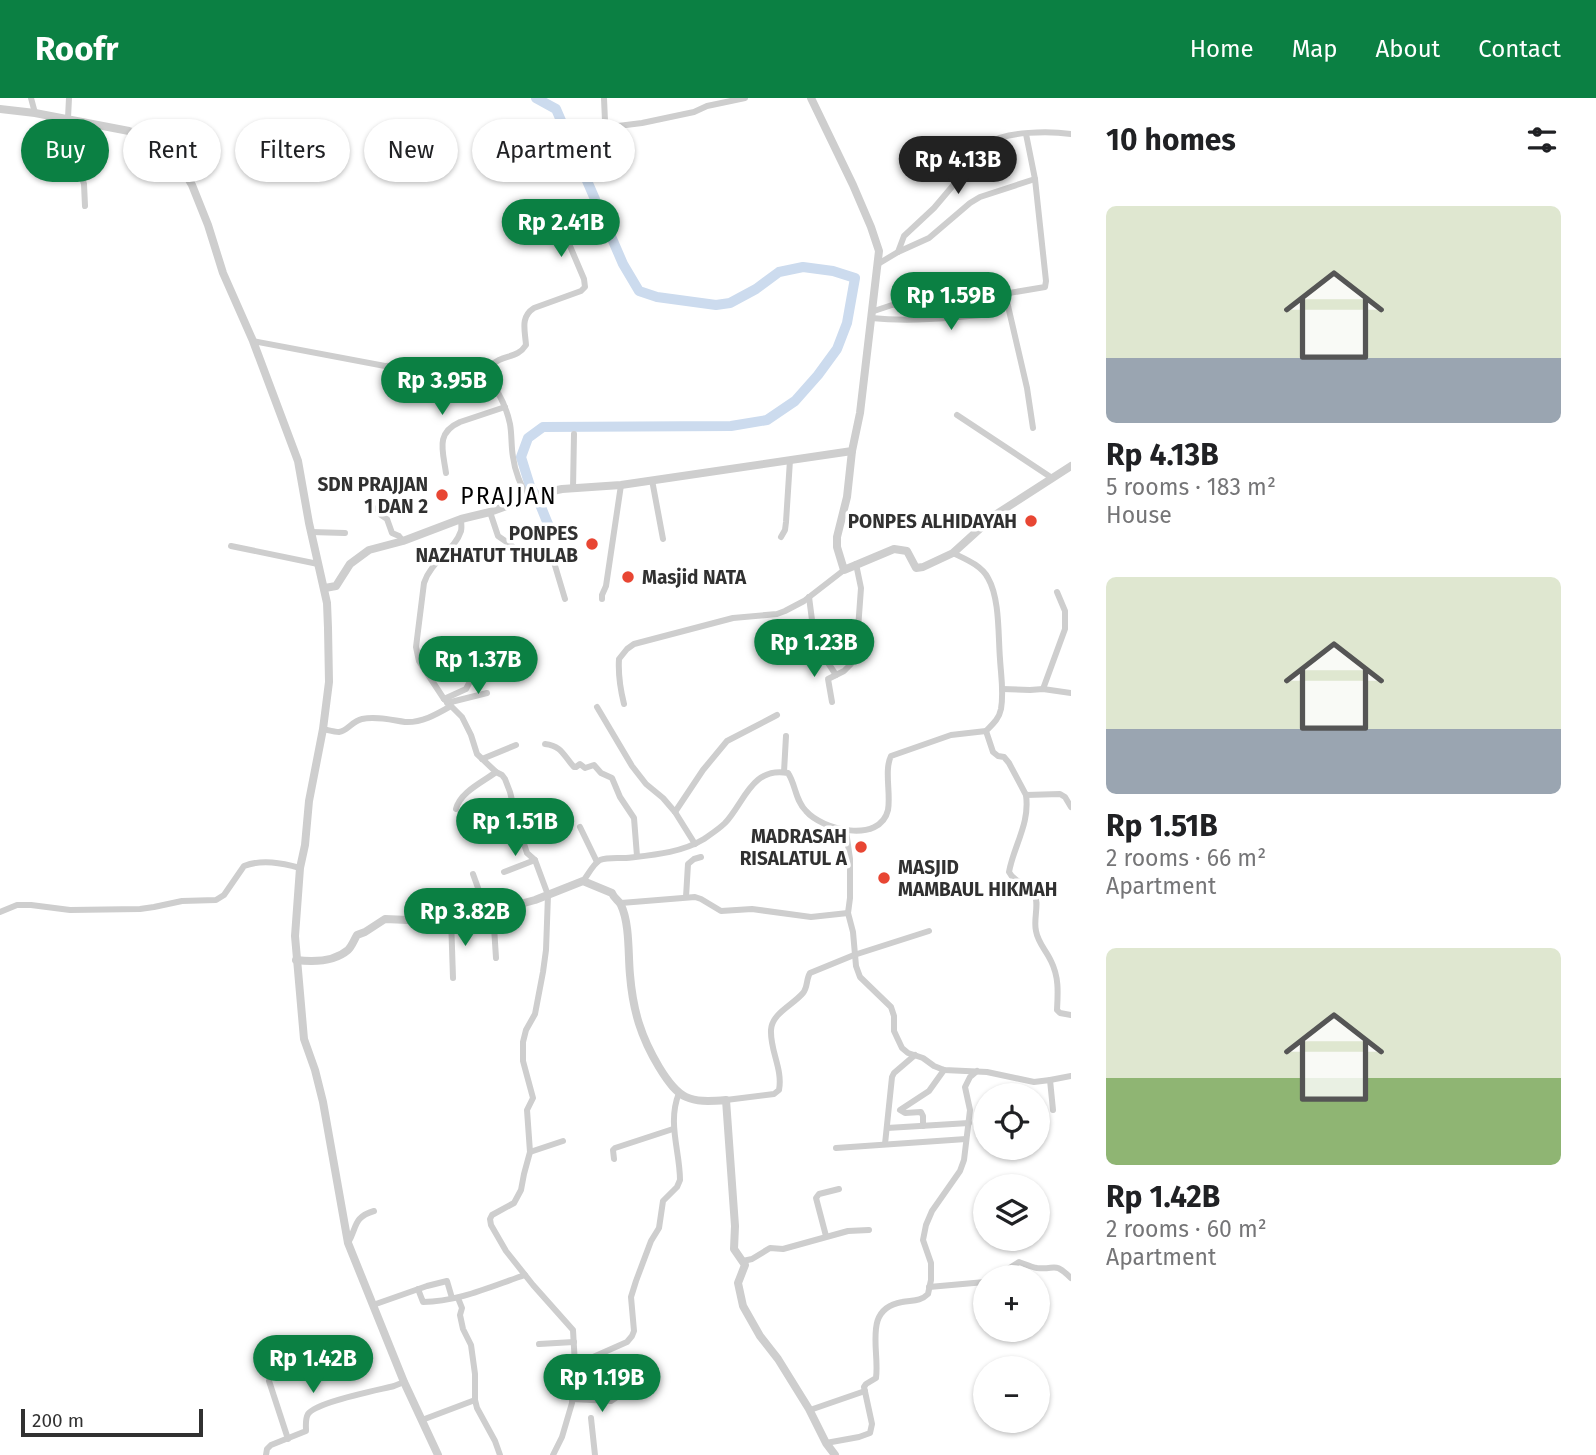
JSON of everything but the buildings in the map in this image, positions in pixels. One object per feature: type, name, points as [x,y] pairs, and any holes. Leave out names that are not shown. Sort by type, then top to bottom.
[{"type":"street","points":[[31,98],[35,113]]},
{"type":"street","points":[[69,98],[68,118],[73,150],[84,184],[85,206]]},
{"type":"street","points":[[604,98],[605,121],[610,127],[694,112],[707,106],[745,98]]},
{"type":"street","points":[[811,98],[853,185],[879,251],[860,413],[847,497],[836,542],[844,570]]},
{"type":"street","points":[[0,109],[113,127],[145,136],[168,149],[176,158],[188,178],[208,225],[298,461],[325,588],[329,682],[300,868],[295,936],[304,1039],[323,1102],[348,1243],[404,1382],[438,1455]]},
{"type":"street","points":[[871,315],[892,305],[926,298],[979,298],[1046,285],[1035,178],[1026,134]]},
{"type":"street","points":[[898,252],[904,236],[934,208],[997,137],[1071,134]]},
{"type":"street","points":[[878,264],[929,238],[980,197],[1035,178]]},
{"type":"street","points":[[483,371],[493,363],[517,355],[524,349],[525,317],[528,312],[585,287],[561,225]]},
{"type":"street","points":[[1005,293],[1027,388],[1033,428]]},
{"type":"street","points":[[871,315],[897,321],[991,314],[995,310],[994,296]]},
{"type":"street","points":[[253,341],[386,366],[439,362],[483,371],[499,393],[505,407],[510,425],[514,467],[530,498]]},
{"type":"street","points":[[446,473],[442,441],[444,434],[454,424],[505,407]]},
{"type":"street","points":[[957,415],[1052,478]]},
{"type":"street","points":[[573,489],[574,434]]},
{"type":"street","points":[[325,588],[336,586],[350,564],[369,550],[543,493],[621,485],[852,451]]},
{"type":"street","points":[[781,537],[786,522],[790,460]]},
{"type":"street","points":[[624,704],[619,683],[619,659],[634,643],[733,618],[777,614],[809,597],[844,570],[897,548],[907,551],[917,569],[953,553],[995,515],[1071,466]]},
{"type":"street","points":[[652,480],[663,539]]},
{"type":"street","points":[[602,599],[621,485]]},
{"type":"street","points":[[377,508],[387,519],[392,533],[403,541]]},
{"type":"street","points":[[490,512],[498,536],[522,556],[527,559],[553,559],[565,599]]},
{"type":"street","points":[[461,519],[461,531],[452,546],[431,568],[424,583],[416,647],[419,661],[448,703],[462,717],[477,754],[502,775],[508,785],[527,853],[535,860],[548,895],[543,972],[534,1014],[523,1042],[523,1061],[533,1098],[527,1110],[530,1152],[518,1198],[490,1219],[501,1245],[571,1326],[574,1334],[572,1399],[562,1437],[553,1455]]},
{"type":"street","points":[[311,532],[345,533]]},
{"type":"street","points":[[232,546],[318,564]]},
{"type":"street","points":[[296,960],[318,962],[343,953],[349,949],[357,935],[384,919],[421,920],[490,912],[535,900],[583,881],[597,862],[606,859],[671,851],[695,844],[725,824],[753,784],[764,776],[788,773],[798,799],[810,816],[846,831],[875,827],[888,812],[888,764],[891,757],[952,735],[986,731],[996,722],[1001,710],[997,611],[989,579],[978,566],[953,553]]},
{"type":"street","points":[[831,702],[828,679],[845,671],[851,664],[858,629],[861,588],[856,564]]},
{"type":"street","points":[[1043,689],[1066,624],[1065,611],[1057,592]]},
{"type":"street","points":[[809,597],[815,643],[836,675]]},
{"type":"street","points":[[323,729],[343,731],[351,723],[364,718],[404,722],[431,717],[466,690],[476,670],[488,659]]},
{"type":"street","points":[[1002,689],[1043,689],[1071,693]]},
{"type":"street","points":[[448,703],[487,693]]},
{"type":"street","points":[[597,707],[632,766],[646,784],[675,811],[695,844]]},
{"type":"street","points":[[675,811],[727,741],[777,715]]},
{"type":"street","points":[[986,731],[993,752],[1009,763],[1026,795],[1021,838],[1009,872],[1014,880],[1032,890],[1036,899],[1037,938],[1052,962],[1057,978],[1057,1010],[1071,1015]]},
{"type":"street","points":[[784,772],[786,736]]},
{"type":"street","points":[[545,744],[552,744],[562,750],[574,767],[580,764],[585,768],[594,765],[601,773],[612,778],[620,797],[634,818],[638,856]]},
{"type":"street","points":[[482,759],[516,745]]},
{"type":"street","points":[[456,809],[461,797],[496,772]]},
{"type":"street","points":[[1026,795],[1060,794],[1071,807]]},
{"type":"street","points":[[580,827],[597,862]]},
{"type":"street","points":[[846,831],[850,859],[848,914],[853,932],[854,955],[860,977],[891,1007],[894,1031],[902,1048],[944,1070],[977,1070],[1034,1082],[1071,1076]]},
{"type":"street","points":[[686,897],[688,864],[701,857]]},
{"type":"street","points":[[504,872],[535,860]]},
{"type":"street","points":[[0,912],[17,905],[70,910],[140,909],[181,901],[216,900],[224,895],[248,864],[284,863],[300,868]]},
{"type":"street","points":[[473,874],[490,912],[496,958]]},
{"type":"street","points":[[583,881],[612,893],[621,903],[686,897],[698,898],[721,911],[752,909],[811,917],[848,914]]},
{"type":"street","points":[[621,903],[639,1026],[661,1071],[679,1094],[699,1102],[775,1094],[779,1090],[780,1080],[771,1035],[772,1023],[805,990],[807,976],[854,955],[929,931]]},
{"type":"street","points":[[451,918],[453,978]]},
{"type":"street","points":[[885,1144],[892,1077],[915,1055]]},
{"type":"street","points":[[923,1126],[921,1112],[905,1113],[900,1110],[929,1091],[944,1070]]},
{"type":"street","points":[[826,1443],[870,1433],[872,1424],[865,1391],[866,1384],[873,1381],[877,1375],[879,1315],[889,1305],[927,1296],[931,1263],[923,1240],[926,1225],[964,1160],[970,1105],[965,1087],[977,1070]]},
{"type":"street","points":[[1050,1080],[1053,1110]]},
{"type":"street","points":[[575,1365],[627,1342],[634,1331],[631,1297],[651,1241],[659,1228],[663,1201],[680,1180],[673,1129],[679,1094]]},
{"type":"street","points":[[726,1100],[735,1226],[734,1249],[745,1268],[738,1283],[743,1306],[810,1410],[835,1455]]},
{"type":"street","points":[[887,1128],[969,1123]]},
{"type":"street","points":[[614,1159],[615,1148],[673,1129]]},
{"type":"street","points":[[836,1148],[966,1139]]},
{"type":"street","points":[[530,1152],[563,1141]]},
{"type":"street","points":[[826,1236],[816,1198],[819,1194],[839,1189]]},
{"type":"street","points":[[348,1243],[356,1221],[374,1211]]},
{"type":"street","points":[[743,1261],[752,1259],[770,1248],[783,1249],[848,1231],[869,1230]]},
{"type":"street","points":[[1050,1266],[1058,1267],[1071,1278]]},
{"type":"street","points":[[418,1289],[424,1302],[455,1298],[525,1275]]},
{"type":"street","points":[[373,1305],[446,1281],[462,1308],[460,1315],[463,1329],[471,1345],[475,1400],[500,1455]]},
{"type":"street","points":[[929,1287],[973,1283]]},
{"type":"street","points":[[539,1344],[574,1342]]},
{"type":"street","points":[[269,1381],[288,1439]]},
{"type":"street","points":[[265,1455],[271,1445],[306,1431],[306,1420],[313,1410],[328,1403],[404,1382]]},
{"type":"street","points":[[810,1410],[865,1391]]},
{"type":"street","points":[[572,1399],[611,1401],[617,1396]]},
{"type":"street","points":[[422,1420],[475,1400]]},
{"type":"street","points":[[591,1418],[595,1455]]},
{"type":"waterway","points":[[536,98],[556,109],[623,264],[639,291],[657,297],[716,305],[730,303],[779,272],[803,267],[833,271],[855,278],[847,323],[837,349],[795,401],[767,420],[731,426],[543,427],[528,438],[521,457],[530,486],[550,529]]},
{"type":"place","name":"SDN PRAJJAN 1 DAN 2","points":[[442,495]]},
{"type":"place","name":"PONPES ALHIDAYAH","points":[[1031,521]]},
{"type":"place","name":"PONPES NAZHATUT THULAB","points":[[592,544]]},
{"type":"place","name":"Masjid NATA","points":[[628,577]]},
{"type":"place","name":"MADRASAH RISALATUL A","points":[[861,847]]},
{"type":"place","name":"MASJID MAMBAUL HIKMAH","points":[[884,878]]},
{"type":"district","name":"PRAJJAN","points":[[509,496]]}]
